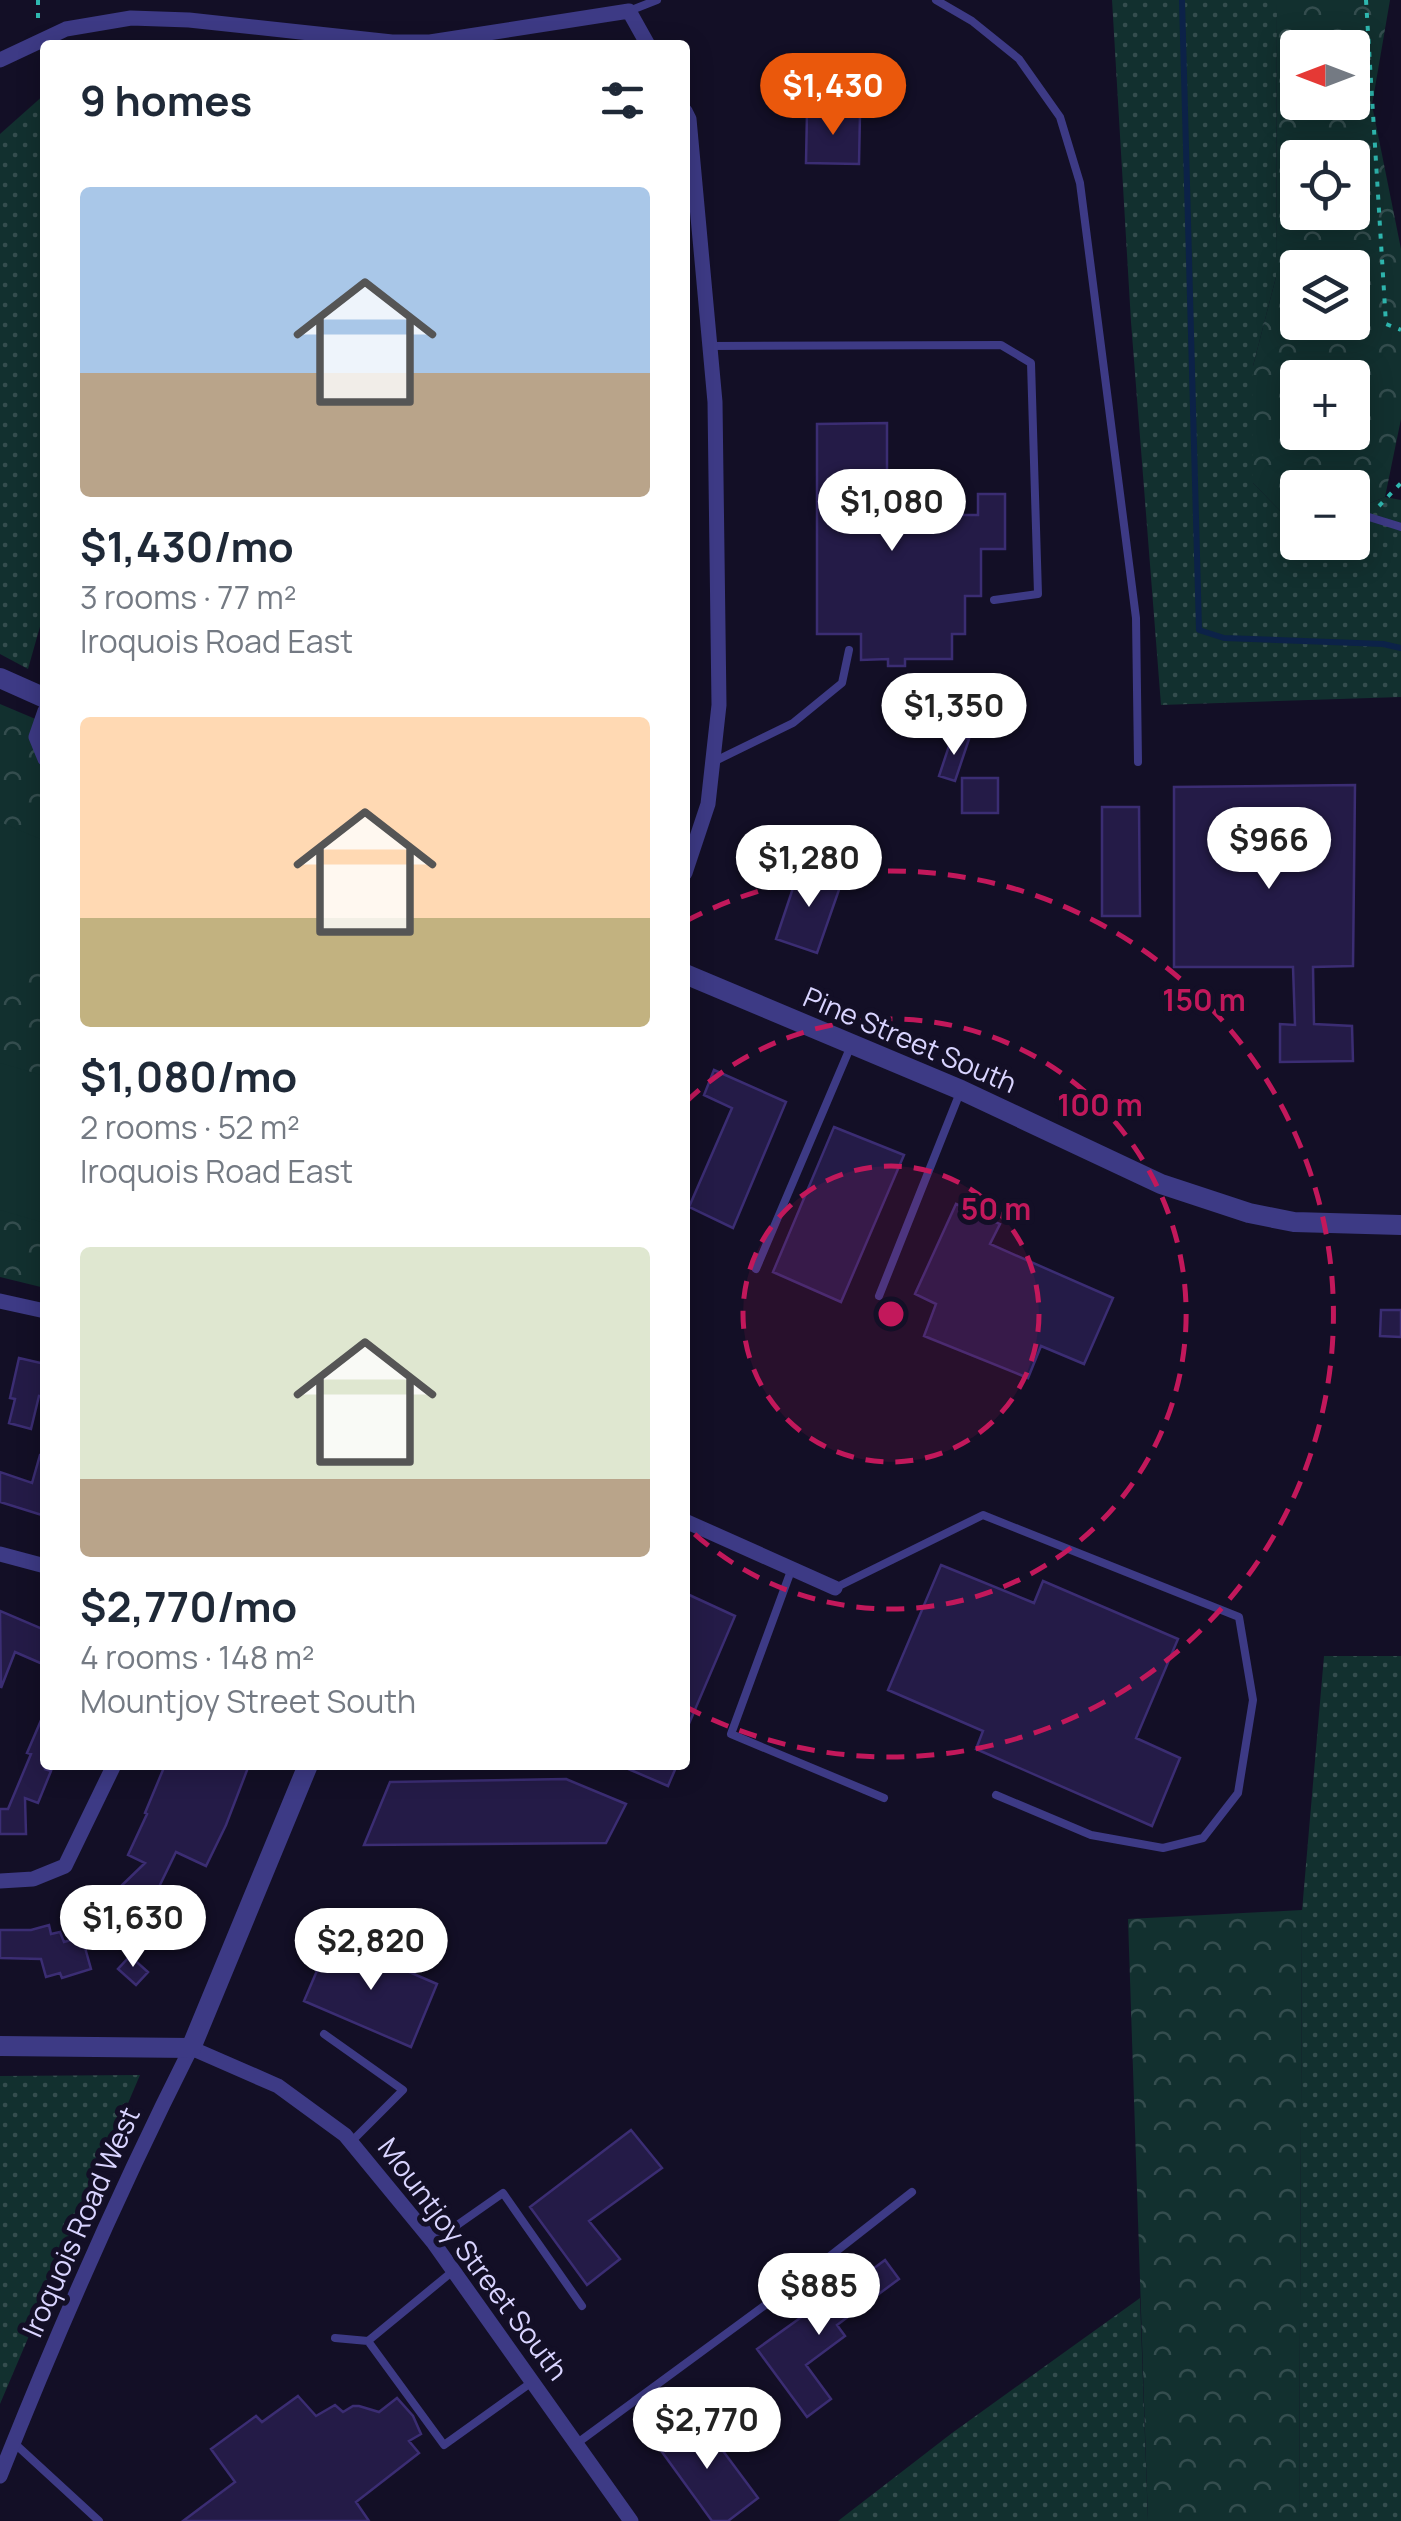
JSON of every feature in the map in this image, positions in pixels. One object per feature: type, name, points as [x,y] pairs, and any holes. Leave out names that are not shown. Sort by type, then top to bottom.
[{"type":"street","points":[[443,40],[629,11],[645,40]]},
{"type":"street","points":[[43,40],[66,29],[131,18],[189,20],[374,40]]},
{"type":"street","points":[[0,60],[40,41]]},
{"type":"street","points":[[690,120],[715,402],[719,705],[708,804],[690,858]]},
{"type":"street","points":[[0,678],[40,696]]},
{"type":"street","name":"Pine Street South","points":[[690,976],[961,1090],[1161,1184],[1249,1213],[1294,1222],[1401,1225]]},
{"type":"street","points":[[0,1301],[40,1310]]},
{"type":"street","points":[[690,1523],[835,1588]]},
{"type":"street","points":[[0,1554],[40,1565]]},
{"type":"street","points":[[0,1881],[33,1880],[65,1866],[112,1770]]},
{"type":"street","points":[[191,2048],[306,1770]]},
{"type":"street","name":"Mountjoy Street South","points":[[0,2046],[191,2048],[278,2086],[345,2135],[433,2242],[631,2521]]},
{"type":"street","name":"Iroquois Road West","points":[[0,2476],[144,2140],[191,2048]]},
{"type":"lane","points":[[629,11],[656,0]]},
{"type":"lane","points":[[936,0],[972,21],[1018,59],[1060,117],[1080,183],[1136,618],[1138,762]]},
{"type":"lane","points":[[710,346],[1001,345],[1031,364],[1038,594],[994,600]]},
{"type":"lane","points":[[1370,517],[1401,526]]},
{"type":"lane","points":[[713,762],[793,723],[818,703],[842,683],[849,650]]},
{"type":"lane","points":[[756,1269],[851,1044]]},
{"type":"lane","points":[[879,1296],[961,1090]]},
{"type":"lane","points":[[835,1588],[983,1515],[1239,1617],[1253,1700],[1238,1793],[1203,1838],[1163,1848],[1091,1835],[996,1795]]},
{"type":"lane","points":[[792,1568],[731,1734],[884,1798]]},
{"type":"lane","points":[[324,2034],[403,2090],[351,2142]]},
{"type":"lane","points":[[576,2444],[912,2192]]},
{"type":"lane","points":[[433,2242],[503,2193],[582,2306]]},
{"type":"lane","points":[[335,2338],[368,2340],[453,2271]]},
{"type":"lane","points":[[368,2340],[444,2446],[532,2382]]},
{"type":"lane","points":[[13,2442],[99,2521]]},
{"type":"path","points":[[1366,0],[1386,324],[1401,330]]},
{"type":"path","points":[[1370,516],[1401,483]]},
{"type":"green space","points":[[1112,0],[1277,0],[1276,277],[1253,366],[1253,483],[1280,511],[1280,560],[1370,560],[1370,503],[1385,497],[1401,500],[1401,697],[1161,705],[1131,322]]},
{"type":"green space","points":[[1277,0],[1390,0],[1372,105],[1401,249],[1401,419],[1385,497],[1370,503],[1370,470],[1280,470],[1280,511],[1253,483],[1253,366],[1276,277]]},
{"type":"green space","points":[[40,98],[40,627],[28,669],[0,654],[0,134]]},
{"type":"green space","points":[[0,704],[40,721],[40,1287],[0,1277]]},
{"type":"green space","points":[[0,822],[40,839],[40,958],[0,997]]},
{"type":"green space","points":[[0,1063],[40,1075],[40,1222],[0,1210]]},
{"type":"green space","points":[[1324,1656],[1401,1656],[1401,2521],[1299,2521],[1302,1911]]},
{"type":"green space","points":[[1302,1910],[1299,2521],[1148,2521],[1128,1919]]},
{"type":"green space","points":[[140,2075],[0,2404],[0,2076]]},
{"type":"green space","points":[[1140,2298],[1148,2521],[838,2521],[952,2433]]},
{"type":"building","points":[[807,112],[860,113],[859,164],[806,163]]},
{"type":"building","points":[[887,423],[887,515],[978,515],[978,494],[1005,494],[1005,549],[981,549],[981,596],[965,596],[965,634],[952,634],[952,659],[905,659],[905,666],[888,666],[888,659],[861,660],[861,634],[817,634],[817,424]]},
{"type":"building","points":[[953,734],[969,739],[955,781],[939,776]]},
{"type":"building","points":[[962,778],[998,778],[998,813],[962,813]]},
{"type":"building","points":[[1355,785],[1353,966],[1313,967],[1314,1024],[1352,1026],[1353,1061],[1280,1062],[1280,1024],[1295,1025],[1293,967],[1174,967],[1174,787]]},
{"type":"building","points":[[1102,807],[1139,807],[1140,916],[1102,916]]},
{"type":"building","points":[[800,867],[842,881],[817,953],[776,939]]},
{"type":"building","points":[[714,1070],[786,1102],[733,1228],[690,1207],[732,1108],[704,1095]]},
{"type":"building","points":[[834,1127],[904,1155],[841,1302],[773,1272]]},
{"type":"building","points":[[956,1204],[1000,1224],[990,1244],[1113,1298],[1084,1364],[1041,1346],[1028,1378],[924,1336],[936,1304],[915,1294]]},
{"type":"building","points":[[1381,1310],[1401,1310],[1401,1337],[1380,1336]]},
{"type":"building","points":[[19,1358],[40,1363],[40,1396],[31,1429],[9,1423],[15,1399],[10,1398]]},
{"type":"building","points":[[40,1455],[40,1514],[0,1502],[0,1472],[32,1483]]},
{"type":"building","points":[[941,1565],[1034,1603],[1043,1581],[1178,1639],[1136,1738],[1180,1758],[1152,1826],[976,1749],[983,1731],[888,1690]]},
{"type":"building","points":[[690,1595],[735,1616],[690,1721]]},
{"type":"building","points":[[0,1611],[40,1628],[40,1663],[15,1652],[1,1688]]},
{"type":"building","points":[[40,1723],[40,1770],[51,1771],[38,1803],[25,1798],[26,1834],[0,1834],[0,1809],[8,1809],[31,1754],[27,1753]]},
{"type":"building","points":[[163,1770],[247,1770],[206,1866],[176,1852],[157,1891],[135,1913],[142,1921],[119,1943],[91,1915],[145,1863],[128,1855]]},
{"type":"building","points":[[631,1770],[675,1770],[668,1786]]},
{"type":"building","points":[[566,1779],[626,1804],[606,1843],[364,1845],[390,1782]]},
{"type":"building","points":[[49,1925],[51,1934],[60,1932],[64,1942],[82,1937],[91,1969],[62,1978],[60,1973],[46,1977],[41,1959],[0,1958],[0,1930],[31,1930]]},
{"type":"building","points":[[331,1938],[437,1984],[411,2047],[304,2001]]},
{"type":"building","points":[[130,1956],[148,1972],[136,1985],[118,1969]]},
{"type":"building","points":[[631,2130],[662,2168],[589,2221],[620,2259],[587,2285],[530,2207]]},
{"type":"building","points":[[885,2260],[899,2279],[837,2325],[845,2336],[806,2365],[831,2399],[807,2417],[757,2349]]},
{"type":"building","points":[[298,2396],[316,2416],[335,2405],[343,2412],[359,2406],[379,2412],[397,2398],[413,2416],[421,2434],[409,2441],[419,2453],[356,2502],[369,2521],[183,2521],[235,2482],[211,2449],[256,2416],[262,2422]]},
{"type":"building","points":[[697,2416],[758,2498],[728,2521],[712,2521],[657,2445]]},
{"type":"waterway","points":[[1182,0],[1199,630],[1224,638],[1401,648]]}]
